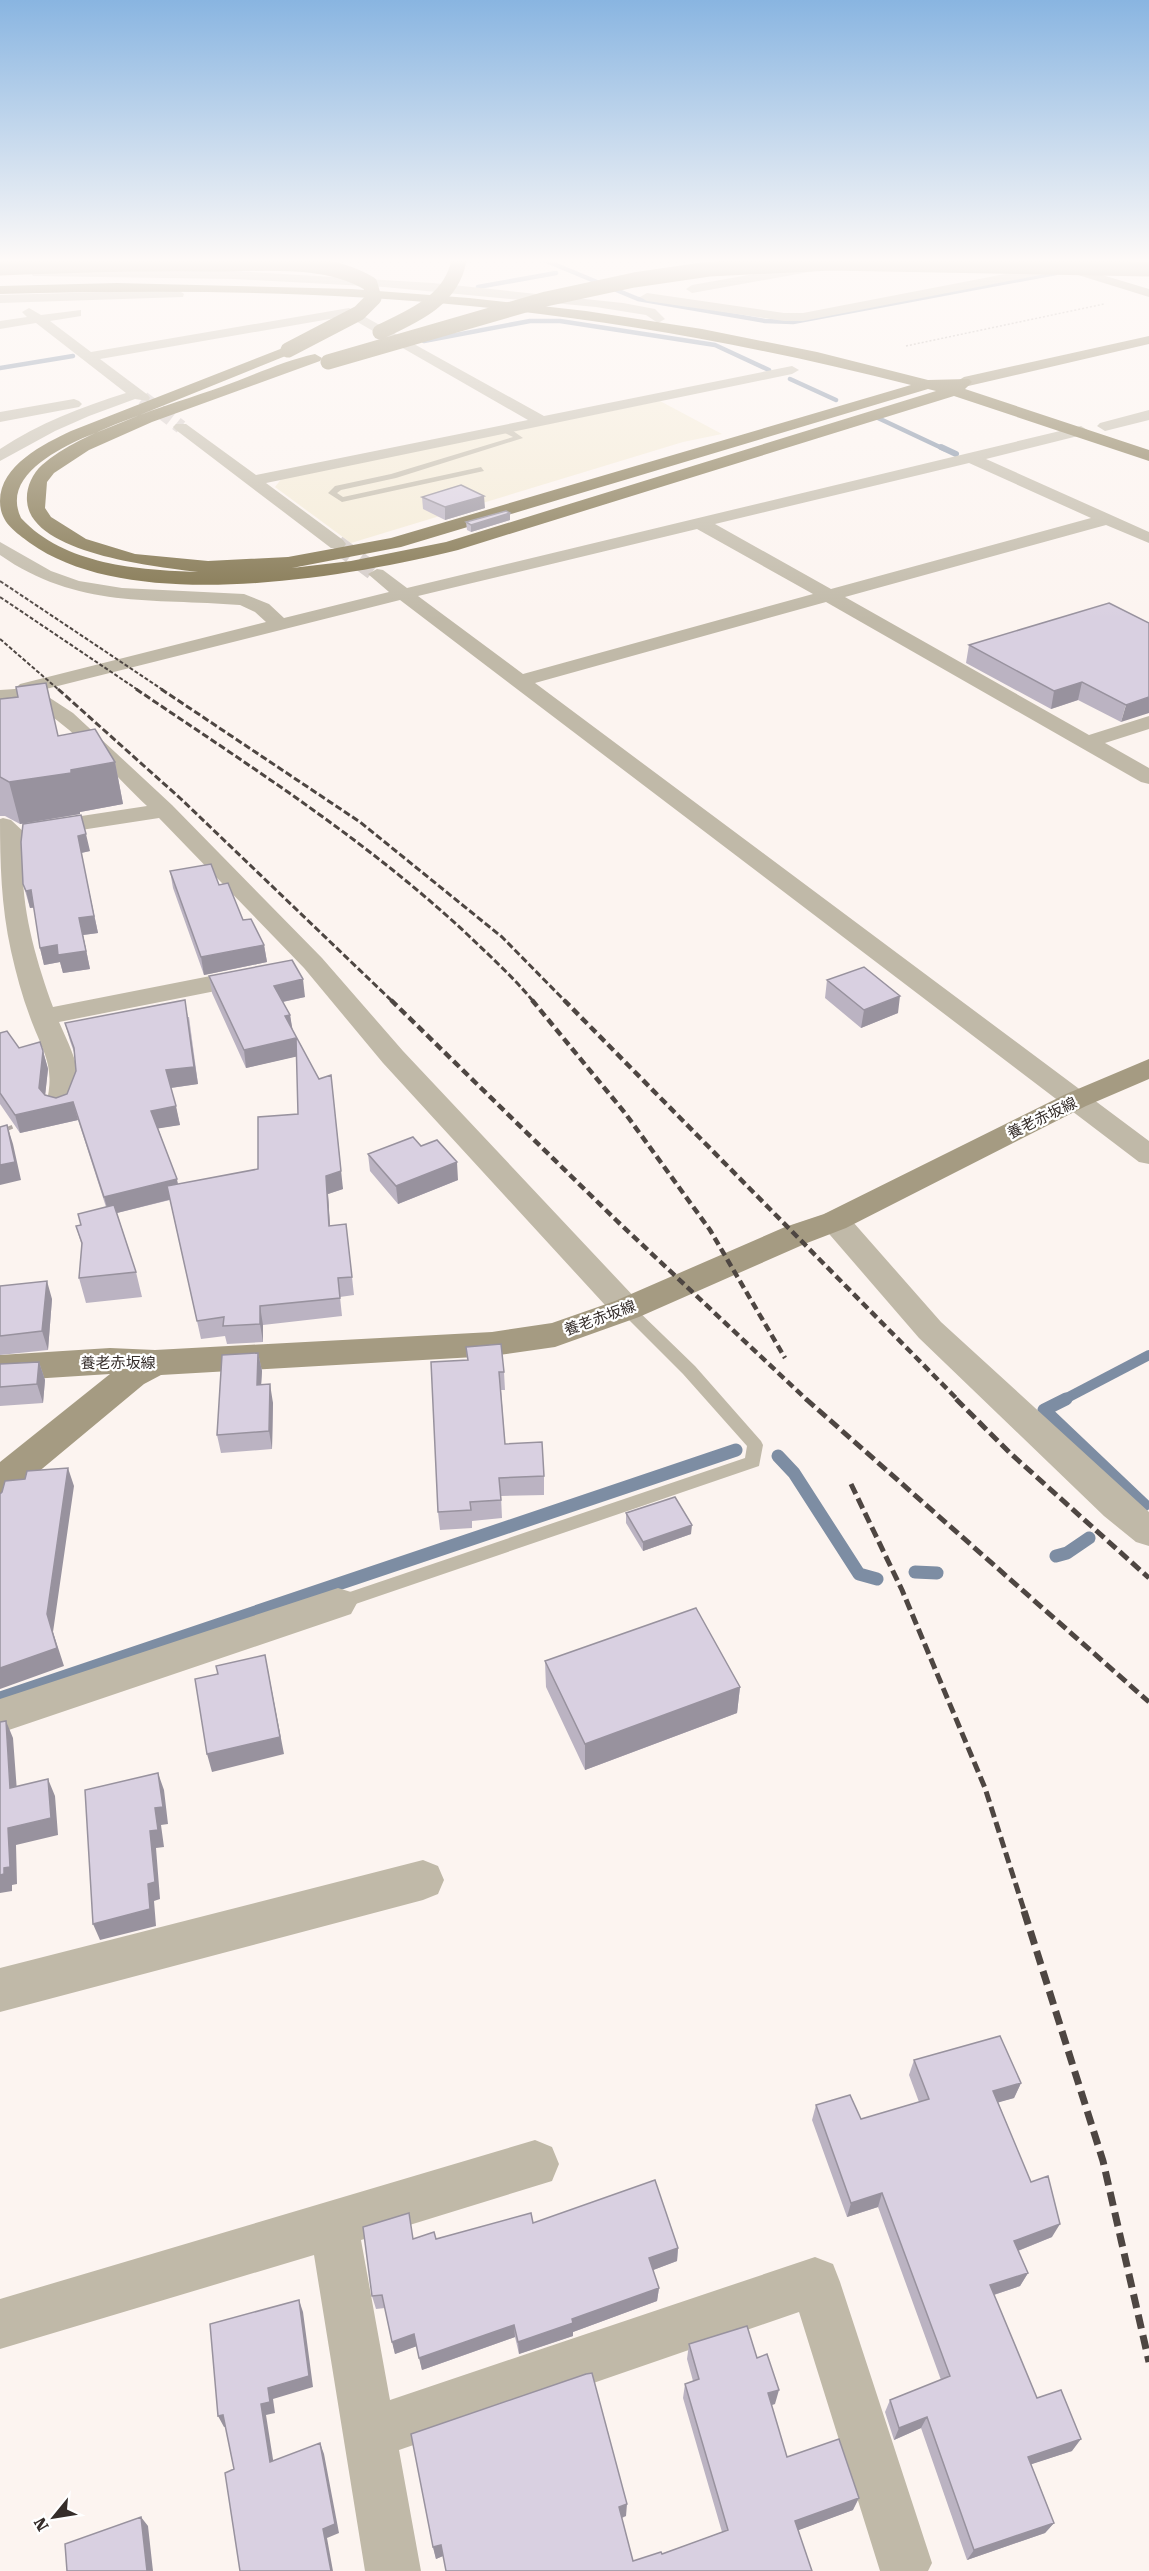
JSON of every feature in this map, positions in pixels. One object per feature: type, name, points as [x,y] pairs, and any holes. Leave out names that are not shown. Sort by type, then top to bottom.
[{"type":"highway","points":[[228,380],[141,406],[69,439],[31,462],[17,477],[9,491],[8,506],[13,520],[25,534],[45,546],[95,564],[164,576],[245,578],[382,562],[451,546],[959,386]]},
{"type":"highway","points":[[228,380],[141,406],[48,470],[38,482],[35,495],[36,508],[45,521],[79,543],[134,559],[198,566],[247,567],[328,558],[394,543],[929,384]]},
{"type":"highway","points":[[912,380],[929,384],[959,386],[1149,456]]},
{"type":"highway","points":[[936,380],[1105,426],[1149,441]]},
{"type":"main road","points":[[959,386],[984,380]]},
{"type":"main road","name":"養老赤坂線","points":[[0,1368],[110,1361],[155,1364],[492,1344],[555,1335],[627,1309],[796,1235],[836,1221],[1076,1100],[1149,1068]]},
{"type":"main road","points":[[0,1483],[132,1375],[155,1364]]},
{"type":"street","points":[[113,380],[141,406]]},
{"type":"street","points":[[469,380],[543,422]]},
{"type":"street","points":[[253,482],[744,380]]},
{"type":"street","points":[[0,417],[141,406]]},
{"type":"street","points":[[0,456],[25,439],[74,414],[141,406]]},
{"type":"street","points":[[1105,426],[1149,415]]},
{"type":"street","points":[[181,427],[337,544]]},
{"type":"street","points":[[11,695],[27,688],[403,594],[1081,431]]},
{"type":"street","points":[[969,457],[1149,538]]},
{"type":"street","points":[[519,681],[1108,519]]},
{"type":"street","points":[[698,522],[1149,777]]},
{"type":"street","points":[[0,547],[51,578],[82,587],[119,593],[244,600],[262,608],[280,625]]},
{"type":"street","points":[[377,574],[1149,1155]]},
{"type":"street","points":[[11,695],[44,702],[66,717],[164,810],[294,967],[393,1057],[627,1309]]},
{"type":"street","points":[[1089,742],[1149,722]]},
{"type":"street","points":[[60,1105],[67,1082],[65,1066],[43,1017],[16,921],[9,861],[9,830],[164,810]]},
{"type":"street","points":[[43,1017],[294,967]]},
{"type":"street","points":[[836,1221],[930,1330],[1118,1506],[1149,1532]]},
{"type":"street","points":[[0,1716],[338,1603]]},
{"type":"street","points":[[0,1990],[423,1880]]},
{"type":"street","points":[[0,2324],[334,2226],[535,2164]]},
{"type":"street","points":[[334,2226],[393,2571]]},
{"type":"street","points":[[371,2433],[815,2283],[904,2563]]},
{"type":"lane","points":[[482,469],[342,500],[332,492],[338,488],[393,476],[519,438],[506,430]]},
{"type":"lane","points":[[338,1603],[753,1462],[755,1445],[689,1370],[627,1309]]},
{"type":"shaded area","points":[[660,401],[722,434],[683,442],[351,543],[275,487],[282,478]]},
{"type":"building","points":[[461,485],[484,496],[445,507],[422,497]]},
{"type":"building","points":[[506,511],[510,513],[471,525],[466,522]]},
{"type":"building","points":[[1109,603],[1149,623],[1149,697],[1126,705],[1082,682],[1054,691],[969,645]]},
{"type":"building","points":[[46,683],[58,736],[95,729],[115,762],[71,770],[71,773],[9,782],[0,777],[0,699],[18,697],[16,687]]},
{"type":"building","points":[[81,815],[86,834],[78,836],[94,916],[79,918],[86,951],[58,955],[57,945],[40,948],[31,890],[26,891],[23,884],[21,842],[23,824]]},
{"type":"building","points":[[211,864],[219,885],[228,883],[243,920],[251,919],[264,945],[201,957],[170,871]]},
{"type":"building","points":[[292,960],[303,979],[274,986],[290,1015],[285,1016],[319,1079],[331,1075],[341,1171],[326,1176],[329,1226],[346,1224],[352,1277],[338,1278],[340,1298],[260,1306],[260,1324],[223,1326],[224,1317],[197,1321],[167,1186],[258,1169],[258,1117],[298,1114],[296,1038],[244,1050],[209,976]]},
{"type":"building","points":[[864,967],[900,996],[864,1010],[827,980]]},
{"type":"building","points":[[185,1000],[194,1067],[166,1070],[176,1106],[151,1111],[177,1179],[104,1197],[73,1102],[15,1115],[0,1093],[0,1033],[7,1031],[19,1048],[40,1042],[43,1051],[39,1088],[45,1095],[56,1098],[67,1094],[76,1071],[74,1048],[65,1023]]},
{"type":"building","points":[[7,1125],[15,1162],[0,1165],[0,1127]]},
{"type":"building","points":[[413,1137],[421,1146],[437,1140],[457,1162],[396,1186],[368,1154]]},
{"type":"building","points":[[114,1205],[136,1272],[79,1278],[82,1243],[76,1226],[81,1225],[78,1214]]},
{"type":"building","points":[[47,1281],[42,1331],[0,1336],[0,1286]]},
{"type":"building","points":[[501,1344],[504,1372],[499,1372],[505,1444],[542,1442],[544,1476],[499,1478],[501,1500],[470,1502],[471,1510],[438,1512],[431,1362],[468,1360],[466,1347]]},
{"type":"building","points":[[258,1353],[257,1385],[270,1384],[269,1431],[217,1435],[222,1355]]},
{"type":"building","points":[[39,1362],[37,1384],[0,1387],[0,1364]]},
{"type":"building","points":[[68,1468],[47,1614],[57,1648],[0,1668],[0,1494],[5,1481],[25,1479],[27,1471]]},
{"type":"building","points":[[675,1497],[692,1525],[643,1542],[626,1513]]},
{"type":"building","points":[[696,1608],[740,1687],[585,1744],[545,1661]]},
{"type":"building","points":[[265,1655],[280,1737],[207,1754],[195,1679],[218,1674],[216,1666]]},
{"type":"building","points":[[6,1721],[10,1788],[48,1779],[51,1818],[8,1828],[10,1867],[4,1868],[4,1874],[0,1875],[0,1722]]},
{"type":"building","points":[[158,1773],[163,1807],[155,1808],[158,1830],[150,1831],[155,1882],[148,1884],[150,1909],[93,1924],[85,1790]]},
{"type":"building","points":[[1000,2036],[1021,2083],[993,2091],[1031,2182],[1048,2176],[1060,2224],[1014,2241],[1028,2273],[990,2285],[1037,2398],[1061,2390],[1081,2439],[1028,2457],[1054,2523],[974,2550],[927,2417],[899,2428],[890,2400],[950,2376],[882,2193],[851,2203],[816,2105],[850,2095],[861,2119],[929,2099],[914,2060]]},
{"type":"building","points":[[655,2180],[678,2248],[649,2258],[659,2288],[572,2319],[573,2323],[518,2342],[514,2325],[419,2358],[414,2334],[392,2342],[382,2295],[372,2296],[363,2227],[409,2213],[413,2239],[434,2232],[436,2239],[531,2213],[533,2223]]},
{"type":"building","points":[[299,2300],[309,2376],[268,2388],[270,2402],[261,2404],[270,2462],[320,2443],[335,2524],[323,2529],[331,2571],[240,2571],[225,2473],[234,2469],[223,2415],[218,2416],[210,2324]]},
{"type":"building","points":[[747,2326],[757,2358],[767,2354],[779,2390],[768,2393],[787,2457],[839,2439],[859,2498],[795,2521],[812,2571],[446,2571],[441,2545],[433,2547],[411,2434],[592,2373],[627,2504],[619,2507],[633,2561],[661,2552],[662,2554],[728,2530],[685,2384],[699,2379],[689,2344]]},
{"type":"building","points":[[141,2517],[147,2571],[67,2571],[65,2544]]},
{"type":"waterway","points":[[792,380],[836,400]]},
{"type":"waterway","points":[[878,418],[944,449]]},
{"type":"waterway","points":[[941,447],[956,454]]},
{"type":"waterway","points":[[1063,1400],[1149,1355]]},
{"type":"waterway","points":[[1066,1399],[1044,1410],[1144,1505]]},
{"type":"waterway","points":[[0,1698],[736,1450]]},
{"type":"waterway","points":[[778,1456],[794,1473],[859,1574],[877,1579]]},
{"type":"waterway","points":[[1056,1556],[1067,1553],[1089,1538]]},
{"type":"waterway","points":[[915,1572],[937,1573]]},
{"type":"tunnel","points":[[143,398],[181,427]]},
{"type":"tunnel","points":[[337,544],[377,574]]},
{"type":"railway","points":[[0,581],[163,690]]},
{"type":"railway","points":[[0,597],[138,690]]},
{"type":"railway","points":[[0,639],[59,690]]},
{"type":"railway","points":[[58,689],[181,799],[392,1001]]},
{"type":"railway","points":[[136,689],[308,806],[391,868],[469,936],[510,975],[533,1001]]},
{"type":"railway","points":[[161,689],[360,822],[502,937],[565,1001]]},
{"type":"railway","points":[[391,1000],[616,1220],[807,1400]]},
{"type":"railway","points":[[532,1000],[625,1113],[710,1230],[785,1358]]},
{"type":"railway","points":[[564,1000],[958,1400]]},
{"type":"railway","points":[[806,1399],[1149,1702]]},
{"type":"railway","points":[[956,1399],[1010,1453],[1149,1578]]},
{"type":"railway","points":[[851,1484],[902,1590],[985,1788],[1025,1913]]},
{"type":"railway","points":[[1024,1911],[1103,2161],[1149,2362]]}]
